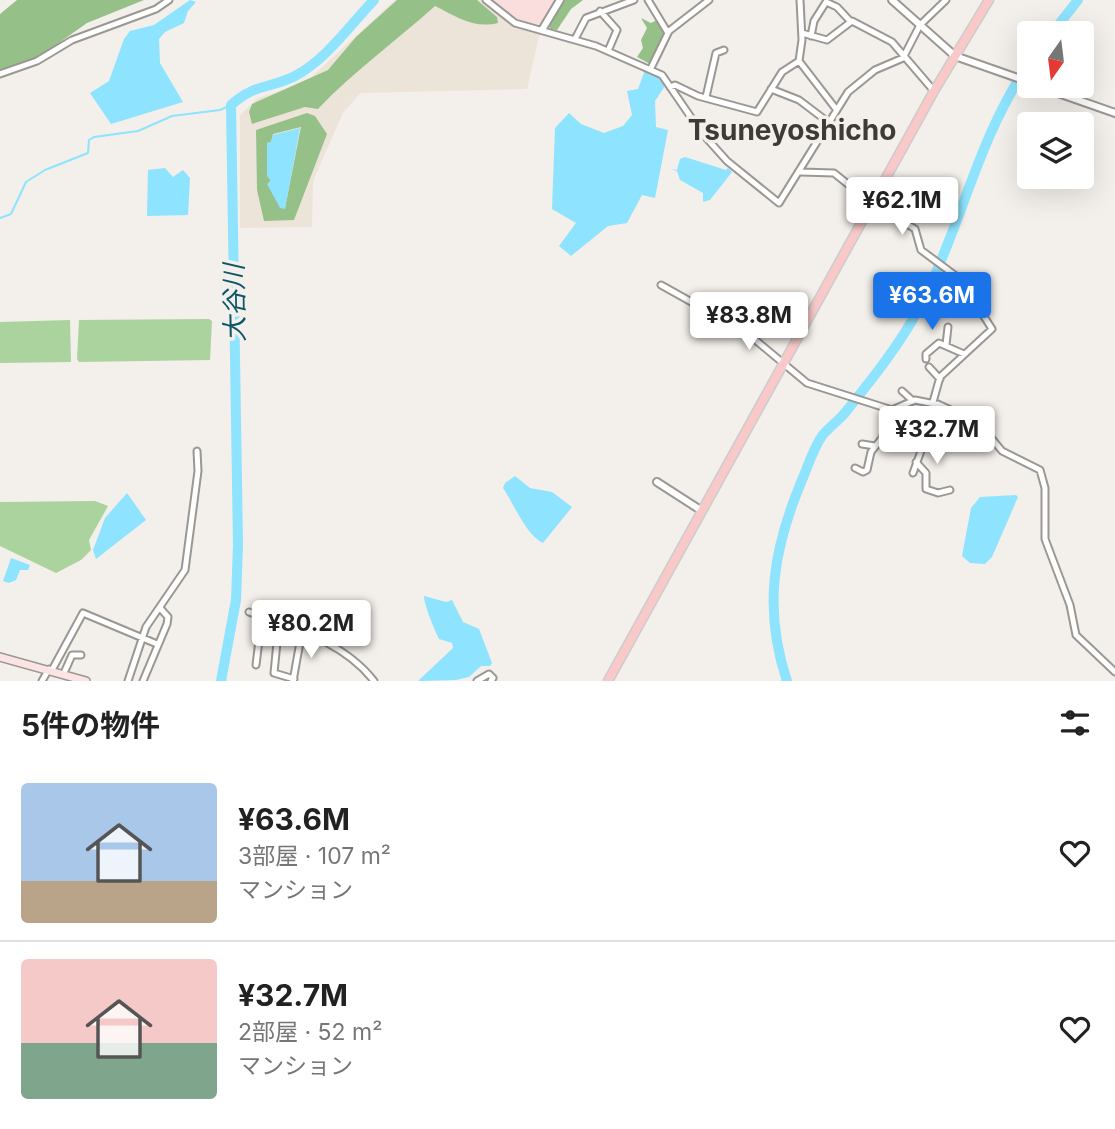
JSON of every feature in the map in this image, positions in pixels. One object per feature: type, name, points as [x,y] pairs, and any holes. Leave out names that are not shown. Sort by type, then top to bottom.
[{"type":"main road","points":[[608,681],[872,201],[989,0]]},
{"type":"main road","points":[[0,657],[86,681]]},
{"type":"street","points":[[0,75],[37,61],[72,40],[140,16],[169,0]]},
{"type":"street","points":[[486,0],[515,23],[575,39],[651,68],[662,75],[701,132],[727,161],[779,203],[801,172],[836,109],[861,80],[902,58],[920,25],[946,0]]},
{"type":"street","points":[[542,30],[560,0]]},
{"type":"street","points":[[575,39],[582,22],[600,11],[635,0]]},
{"type":"street","points":[[648,0],[668,33]]},
{"type":"street","points":[[651,68],[668,33],[709,0]]},
{"type":"street","points":[[800,0],[802,33],[799,61],[836,109]]},
{"type":"street","points":[[892,0],[955,56],[1017,78]]},
{"type":"street","points":[[811,36],[822,5],[826,2],[837,7],[851,22]]},
{"type":"street","points":[[600,11],[617,30],[608,51]]},
{"type":"street","points":[[802,33],[827,40],[851,22],[857,21],[873,35],[892,42],[902,58],[934,91]]},
{"type":"street","points":[[706,97],[716,53],[724,50]]},
{"type":"street","points":[[670,87],[675,85],[757,112],[786,67],[799,61]]},
{"type":"street","points":[[771,89],[786,97],[795,98],[828,122]]},
{"type":"street","points":[[1072,98],[1115,113]]},
{"type":"street","points":[[801,172],[834,173],[915,229],[916,244],[960,279],[992,329],[940,379],[936,403],[914,473]]},
{"type":"street","points":[[661,285],[747,333],[784,361],[807,383],[892,410],[913,401],[936,403],[979,423],[1002,451],[1042,472],[1045,539],[1070,605],[1076,635],[1115,672]]},
{"type":"street","points":[[946,345],[948,327]]},
{"type":"street","points":[[926,359],[926,354],[935,345],[946,345],[964,354]]},
{"type":"street","points":[[929,367],[940,379]]},
{"type":"street","points":[[902,391],[913,401]]},
{"type":"street","points":[[855,468],[863,472],[867,470],[892,410]]},
{"type":"street","points":[[862,444],[875,446]]},
{"type":"street","points":[[128,681],[141,638],[155,610],[160,608],[185,570],[198,471],[197,451]]},
{"type":"street","points":[[916,462],[926,473],[926,489],[938,493],[950,490]]},
{"type":"street","points":[[657,482],[702,511]]},
{"type":"street","points":[[143,681],[168,617],[160,608]]},
{"type":"street","points":[[250,611],[333,645],[361,664],[374,681]]},
{"type":"street","points":[[42,681],[83,613],[157,644]]},
{"type":"street","points":[[256,665],[262,616]]},
{"type":"street","points":[[279,622],[274,673],[294,680],[302,631]]},
{"type":"street","points":[[64,673],[72,655],[81,655]]},
{"type":"street","points":[[477,681],[489,674],[493,678],[491,681]]},
{"type":"shaded area","points":[[395,0],[481,0],[512,25],[540,32],[527,89],[360,93],[343,113],[313,181],[312,227],[240,228],[240,115],[258,98],[305,83]]},
{"type":"shaded area","points":[[487,0],[557,0],[540,25],[514,19]]},
{"type":"green space","points":[[17,0],[144,0],[87,23],[36,59],[0,74],[0,14]]},
{"type":"green space","points":[[397,0],[477,0],[497,17],[498,23],[473,23],[435,6],[318,109],[305,107],[252,124],[249,112],[252,104],[328,70],[356,37]]},
{"type":"green space","points":[[564,0],[583,0],[571,9],[557,30],[551,29],[548,25]]},
{"type":"green space","points":[[641,18],[651,23],[657,20],[664,34],[650,64],[637,57],[643,48],[641,40],[647,28]]},
{"type":"green space","points":[[307,113],[315,116],[327,134],[294,220],[264,221],[257,190],[256,130]],"holes":[[[301,127],[285,208],[268,184],[271,180],[267,175],[267,143],[271,142],[273,134]]]},
{"type":"green space","points":[[70,320],[71,362],[0,363],[0,322]]},
{"type":"green space","points":[[79,320],[212,321],[210,360],[79,362],[77,359]]},
{"type":"green space","points":[[95,501],[108,506],[89,540],[91,550],[81,560],[56,573],[0,546],[0,502]]},
{"type":"water","points":[[190,0],[196,2],[188,11],[184,23],[165,32],[159,39],[160,63],[183,102],[111,124],[90,93],[109,81],[124,39],[130,31],[154,25]]},
{"type":"water","points":[[645,70],[660,78],[665,86],[655,101],[656,127],[668,130],[655,198],[642,195],[627,223],[608,226],[571,256],[559,246],[576,223],[552,209],[555,128],[569,113],[581,124],[604,133],[623,126],[632,115],[627,91],[638,89]]},
{"type":"water","points":[[300,128],[285,209],[280,208],[267,184],[271,181],[267,176],[267,143],[271,142],[273,135]]},
{"type":"water","points":[[685,157],[726,170],[728,168],[732,172],[710,200],[703,202],[703,193],[680,180],[677,171],[670,169],[677,170],[680,159]]},
{"type":"water","points":[[165,168],[173,177],[183,170],[190,178],[188,215],[147,216],[148,170]]},
{"type":"water","points":[[515,476],[530,488],[552,492],[572,507],[543,543],[531,533],[503,488],[505,483]]},
{"type":"water","points":[[127,493],[146,520],[96,559],[93,550],[105,518]]},
{"type":"water","points":[[980,497],[1018,497],[992,557],[985,564],[970,563],[962,556],[971,508]]},
{"type":"water","points":[[11,558],[30,565],[28,570],[20,570],[16,580],[9,583],[3,581]]},
{"type":"water","points":[[424,596],[446,602],[452,600],[463,622],[479,629],[492,663],[490,666],[481,666],[469,677],[456,680],[418,681],[453,648],[452,643],[439,639]]},
{"type":"waterway","name":"大谷川","points":[[221,681],[236,600],[238,545],[231,105],[248,93],[295,76],[317,61],[374,0]]},
{"type":"waterway","points":[[1061,21],[1078,0]]},
{"type":"waterway","points":[[787,681],[775,629],[774,604],[778,555],[792,505],[822,436],[866,387],[923,301],[984,150],[1017,83]]},
{"type":"waterway","points":[[0,218],[11,214],[26,182],[45,170],[88,153],[89,140],[94,137],[138,131],[172,116],[220,110],[231,105]]},
{"type":"district","name":"Tsuneyoshicho","points":[[792,130]]}]
